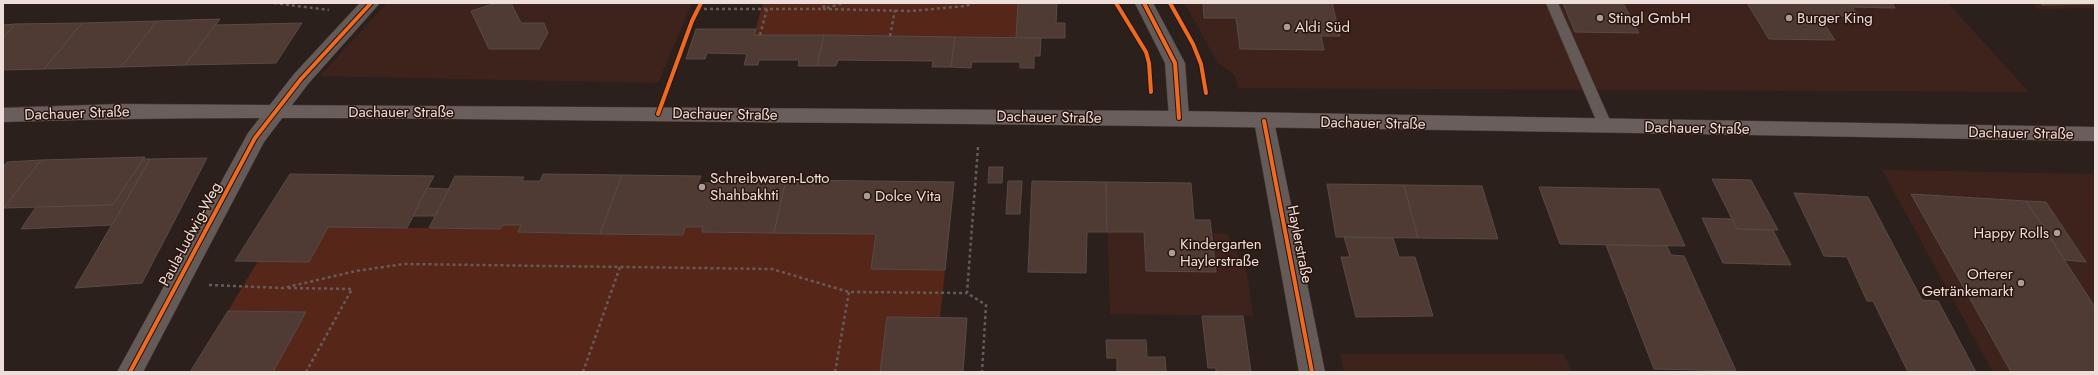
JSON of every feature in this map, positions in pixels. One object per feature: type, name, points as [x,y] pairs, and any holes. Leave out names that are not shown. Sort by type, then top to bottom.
[{"type":"main road","name":"Dachauer Straße","points":[[3,115],[121,111],[275,111],[1180,118],[1606,127],[2095,134]]},
{"type":"street","points":[[1144,3],[1176,63],[1180,118]]},
{"type":"street","name":"Paula-Ludwig-Weg","points":[[130,372],[255,138],[275,111],[366,8]]},
{"type":"street","name":"Haylerstraße","points":[[1264,120],[1312,372]]},
{"type":"lane","points":[[1552,3],[1606,127]]},
{"type":"path","points":[[274,3],[366,8]]},
{"type":"path","points":[[823,9],[825,3]]},
{"type":"path","points":[[823,9],[843,3]]},
{"type":"path","points":[[698,9],[895,10],[965,6],[974,3]]},
{"type":"path","points":[[760,35],[767,9]]},
{"type":"path","points":[[890,36],[895,10]]},
{"type":"path","points":[[967,293],[978,147]]},
{"type":"path","points":[[283,288],[356,271],[404,264],[772,269],[850,292],[967,293],[986,305],[982,372]]},
{"type":"path","points":[[583,372],[620,267]]},
{"type":"path","points":[[177,284],[352,289],[306,372]]},
{"type":"path","points":[[835,372],[850,292]]},
{"type":"shaded area","points":[[387,3],[692,3],[658,83],[320,76]]},
{"type":"shaded area","points":[[763,3],[1018,3],[1016,38],[754,35]]},
{"type":"shaded area","points":[[1184,3],[1948,3],[2029,92],[1238,88],[1235,75],[1218,63]]},
{"type":"shaded area","points":[[2032,3],[2095,3],[2095,8],[2038,9]]},
{"type":"shaded area","name":"Orterer Getränkemarkt","points":[[1882,170],[2095,174],[2095,372],[1993,372]]},
{"type":"shaded area","name":"Kindergarten Haylerstraße","points":[[1106,182],[1191,183],[1194,220],[1210,220],[1212,233],[1227,234],[1247,272],[1253,316],[1110,314]]},
{"type":"shaded area","points":[[503,225],[521,225],[518,232],[683,235],[685,227],[876,234],[871,269],[945,270],[940,318],[887,317],[880,372],[273,372],[306,312],[228,311],[258,261],[309,262],[328,227],[500,229]]},
{"type":"shaded area","points":[[1340,354],[1564,354],[1572,372],[1344,372]]},
{"type":"building","points":[[496,3],[511,3],[521,23],[544,23],[548,33],[539,49],[489,49],[471,11]]},
{"type":"building","points":[[1018,3],[1057,3],[1056,23],[1065,23],[1065,38],[1016,38]]},
{"type":"building","name":"Aldi Süd","points":[[1203,3],[1332,3],[1340,36],[1321,36],[1324,50],[1240,49],[1236,18],[1204,18]]},
{"type":"building","name":"Stingl GmbH","points":[[1563,3],[1623,3],[1639,33],[1575,32]]},
{"type":"building","points":[[1747,3],[1892,3],[1895,8],[1852,7],[1859,16],[1819,16],[1835,40],[1769,39]]},
{"type":"building","points":[[2040,3],[2095,3],[2095,4],[2042,5]]},
{"type":"building","points":[[220,19],[185,65],[121,67],[157,21]]},
{"type":"building","points":[[157,21],[121,67],[44,69],[82,23]]},
{"type":"building","points":[[82,23],[44,69],[3,70],[3,38],[15,24]]},
{"type":"building","points":[[302,23],[276,63],[185,65],[215,25]]},
{"type":"building","points":[[15,24],[3,38],[3,25]]},
{"type":"building","points":[[696,29],[756,29],[754,35],[824,35],[817,66],[798,66],[799,60],[759,60],[758,65],[744,65],[747,54],[707,53],[705,59],[686,59]]},
{"type":"building","points":[[824,35],[955,37],[951,67],[932,67],[933,61],[838,60],[836,66],[817,66]]},
{"type":"building","points":[[955,37],[1041,38],[1040,56],[1034,56],[1034,68],[1020,68],[1020,62],[972,62],[971,68],[951,67]]},
{"type":"building","points":[[145,157],[113,205],[4,208],[41,160]]},
{"type":"building","points":[[207,158],[142,283],[75,288],[150,159]]},
{"type":"building","points":[[143,159],[150,159],[112,225],[21,229],[36,207],[113,205]]},
{"type":"building","points":[[41,160],[3,210],[3,167],[7,162]]},
{"type":"building","points":[[989,167],[1003,167],[1002,183],[988,183]]},
{"type":"building","points":[[290,174],[434,176],[407,228],[328,227],[309,262],[235,261]]},
{"type":"building","points":[[543,174],[622,175],[600,234],[518,232],[521,225],[503,225],[500,229],[429,228],[455,176],[524,177],[522,181],[540,181]]},
{"type":"building","points":[[622,175],[701,176],[698,183],[716,183],[717,179],[786,180],[774,233],[702,232],[703,227],[685,227],[683,235],[600,234]]},
{"type":"building","points":[[1712,179],[1751,180],[1778,230],[1737,229]]},
{"type":"building","points":[[786,180],[954,182],[945,270],[871,269],[876,234],[774,233]]},
{"type":"building","points":[[1008,181],[1022,181],[1020,214],[1006,214]]},
{"type":"building","points":[[1032,181],[1106,182],[1107,232],[1087,232],[1086,273],[1028,272]]},
{"type":"building","points":[[1106,182],[1191,183],[1194,220],[1210,220],[1216,272],[1146,271],[1144,232],[1107,232]]},
{"type":"building","points":[[1327,184],[1404,185],[1418,238],[1336,237]]},
{"type":"building","points":[[1404,185],[1482,186],[1498,239],[1418,238]]},
{"type":"building","points":[[1539,187],[1659,189],[1685,246],[1560,244]]},
{"type":"building","points":[[427,188],[449,189],[435,216],[413,216]]},
{"type":"building","points":[[1794,193],[1868,197],[1922,300],[1938,301],[1976,372],[1908,372],[1873,301],[1867,301],[1847,257],[1824,256]]},
{"type":"building","name":"Orterer Getränkemarkt","points":[[1911,194],[2026,201],[2095,307],[2095,372],[2011,372]]},
{"type":"building","points":[[2026,201],[2046,202],[2086,262],[2065,260]]},
{"type":"building","points":[[1702,218],[1732,219],[1737,229],[1773,230],[1791,265],[1723,263]]},
{"type":"building","points":[[1344,237],[1393,238],[1399,257],[1415,257],[1433,316],[1356,317],[1341,257],[1350,257]]},
{"type":"building","points":[[1606,245],[1667,246],[1671,255],[1684,256],[1736,371],[1654,369]]},
{"type":"building","points":[[228,311],[306,312],[273,372],[190,372]]},
{"type":"building","points":[[1202,316],[1243,316],[1251,372],[1216,372],[1216,368],[1208,368]]},
{"type":"building","points":[[887,317],[967,318],[963,372],[880,372]]},
{"type":"building","points":[[1106,340],[1146,340],[1147,357],[1165,357],[1166,372],[1117,372],[1117,358],[1107,358]]},
{"type":"cycle path","points":[[130,372],[255,138],[301,79],[371,3]]},
{"type":"cycle path","points":[[658,114],[692,21],[701,3]]},
{"type":"cycle path","points":[[1116,3],[1146,52],[1149,63],[1151,92]]},
{"type":"cycle path","points":[[1144,3],[1175,63],[1179,118]]},
{"type":"cycle path","points":[[1170,3],[1193,44],[1201,64],[1206,93]]},
{"type":"cycle path","points":[[1264,121],[1312,372]]},
{"type":"place","name":"Stingl GmbH","points":[[1600,18]]},
{"type":"place","name":"Burger King","points":[[1789,18]]},
{"type":"place","name":"Aldi Süd","points":[[1287,27]]},
{"type":"place","name":"Schreibwaren-Lotto Shahbakhti","points":[[702,187]]},
{"type":"place","name":"Dolce Vita","points":[[867,196]]},
{"type":"place","name":"Happy Rolls","points":[[2057,233]]},
{"type":"place","name":"Kindergarten Haylerstraße","points":[[1172,253]]},
{"type":"place","name":"Orterer Getränkemarkt","points":[[2021,283]]}]
